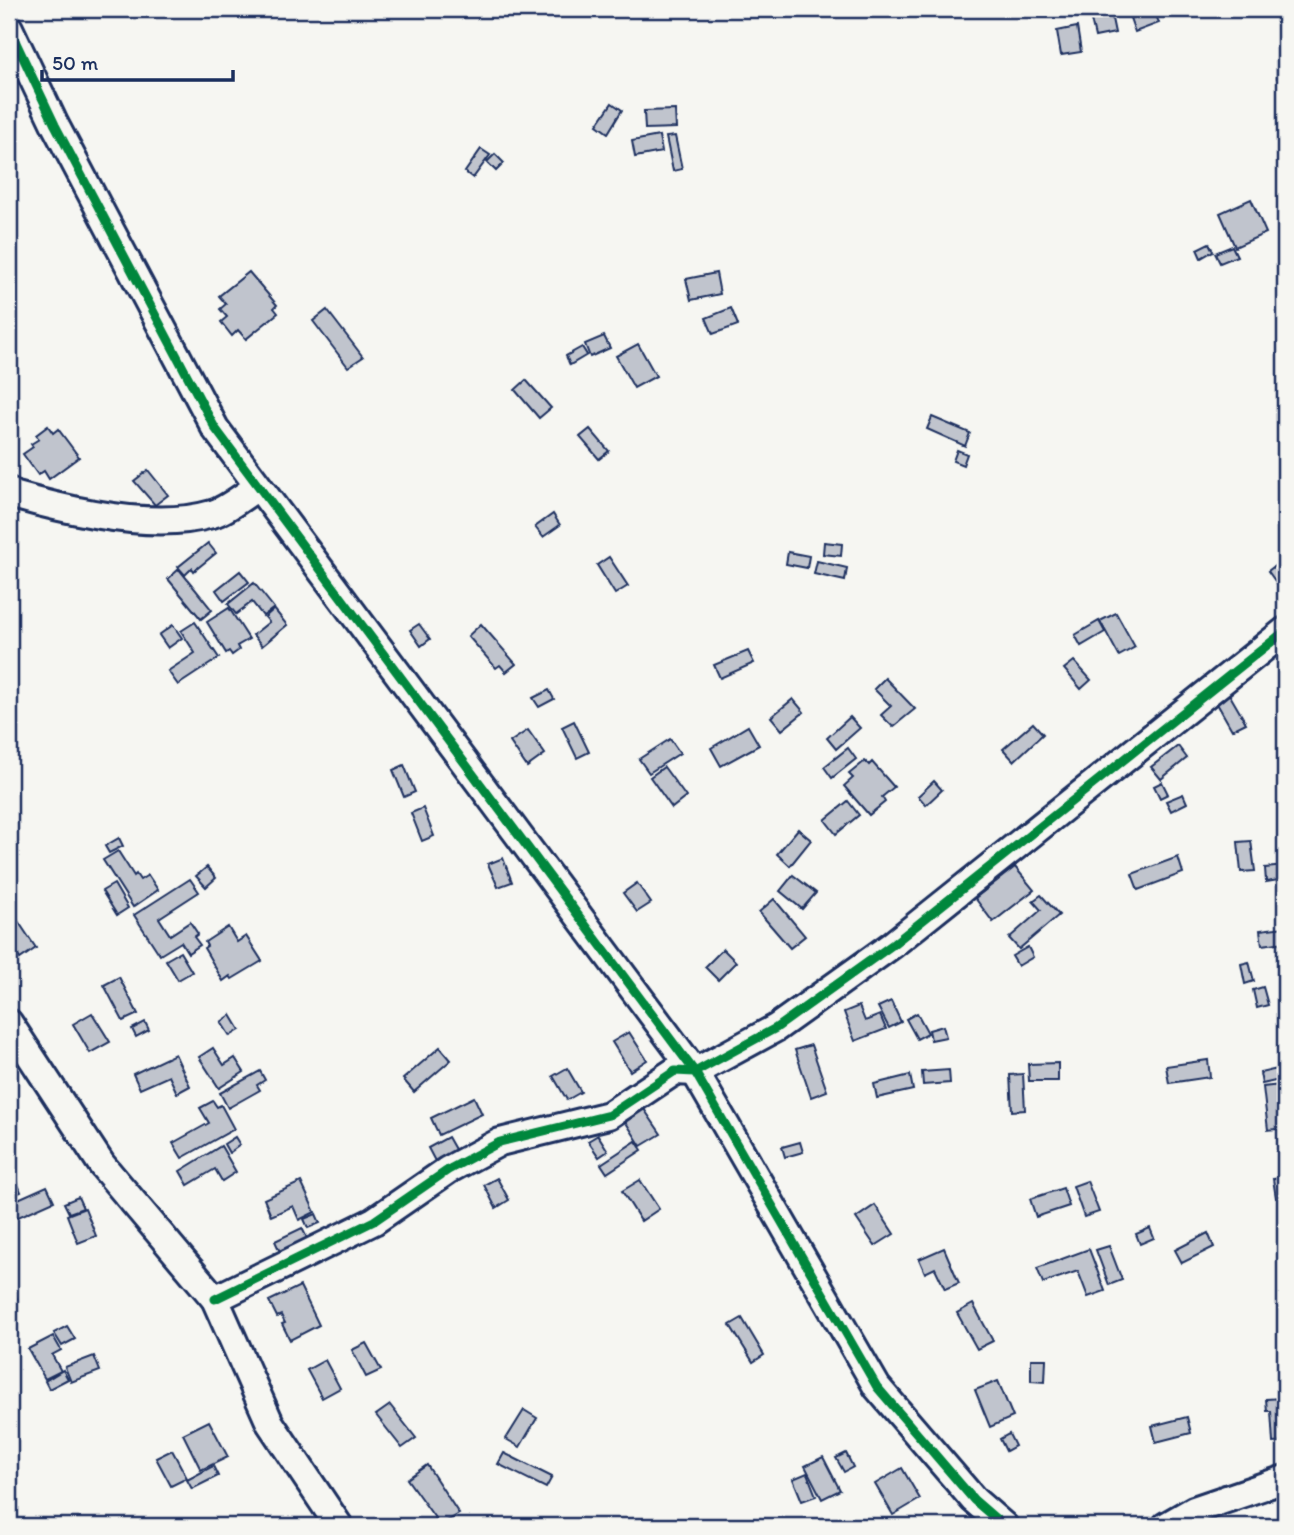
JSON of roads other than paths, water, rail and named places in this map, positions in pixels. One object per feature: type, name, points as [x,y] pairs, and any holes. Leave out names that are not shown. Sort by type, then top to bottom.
[{"type":"street","points":[[9,28],[55,125],[215,428],[695,1072],[877,1387],[974,1500],[1004,1526]]},
{"type":"street","points":[[9,491],[13,495],[65,510],[138,519],[175,520],[213,514],[258,486]]},
{"type":"street","points":[[215,1299],[374,1221],[448,1170],[500,1142],[609,1115],[675,1072],[695,1072],[776,1028],[892,945],[1285,631]]},
{"type":"street","points":[[9,1023],[102,1165],[215,1299],[270,1423],[339,1526]]},
{"type":"street","points":[[1166,1526],[1194,1510],[1285,1479]]}]
